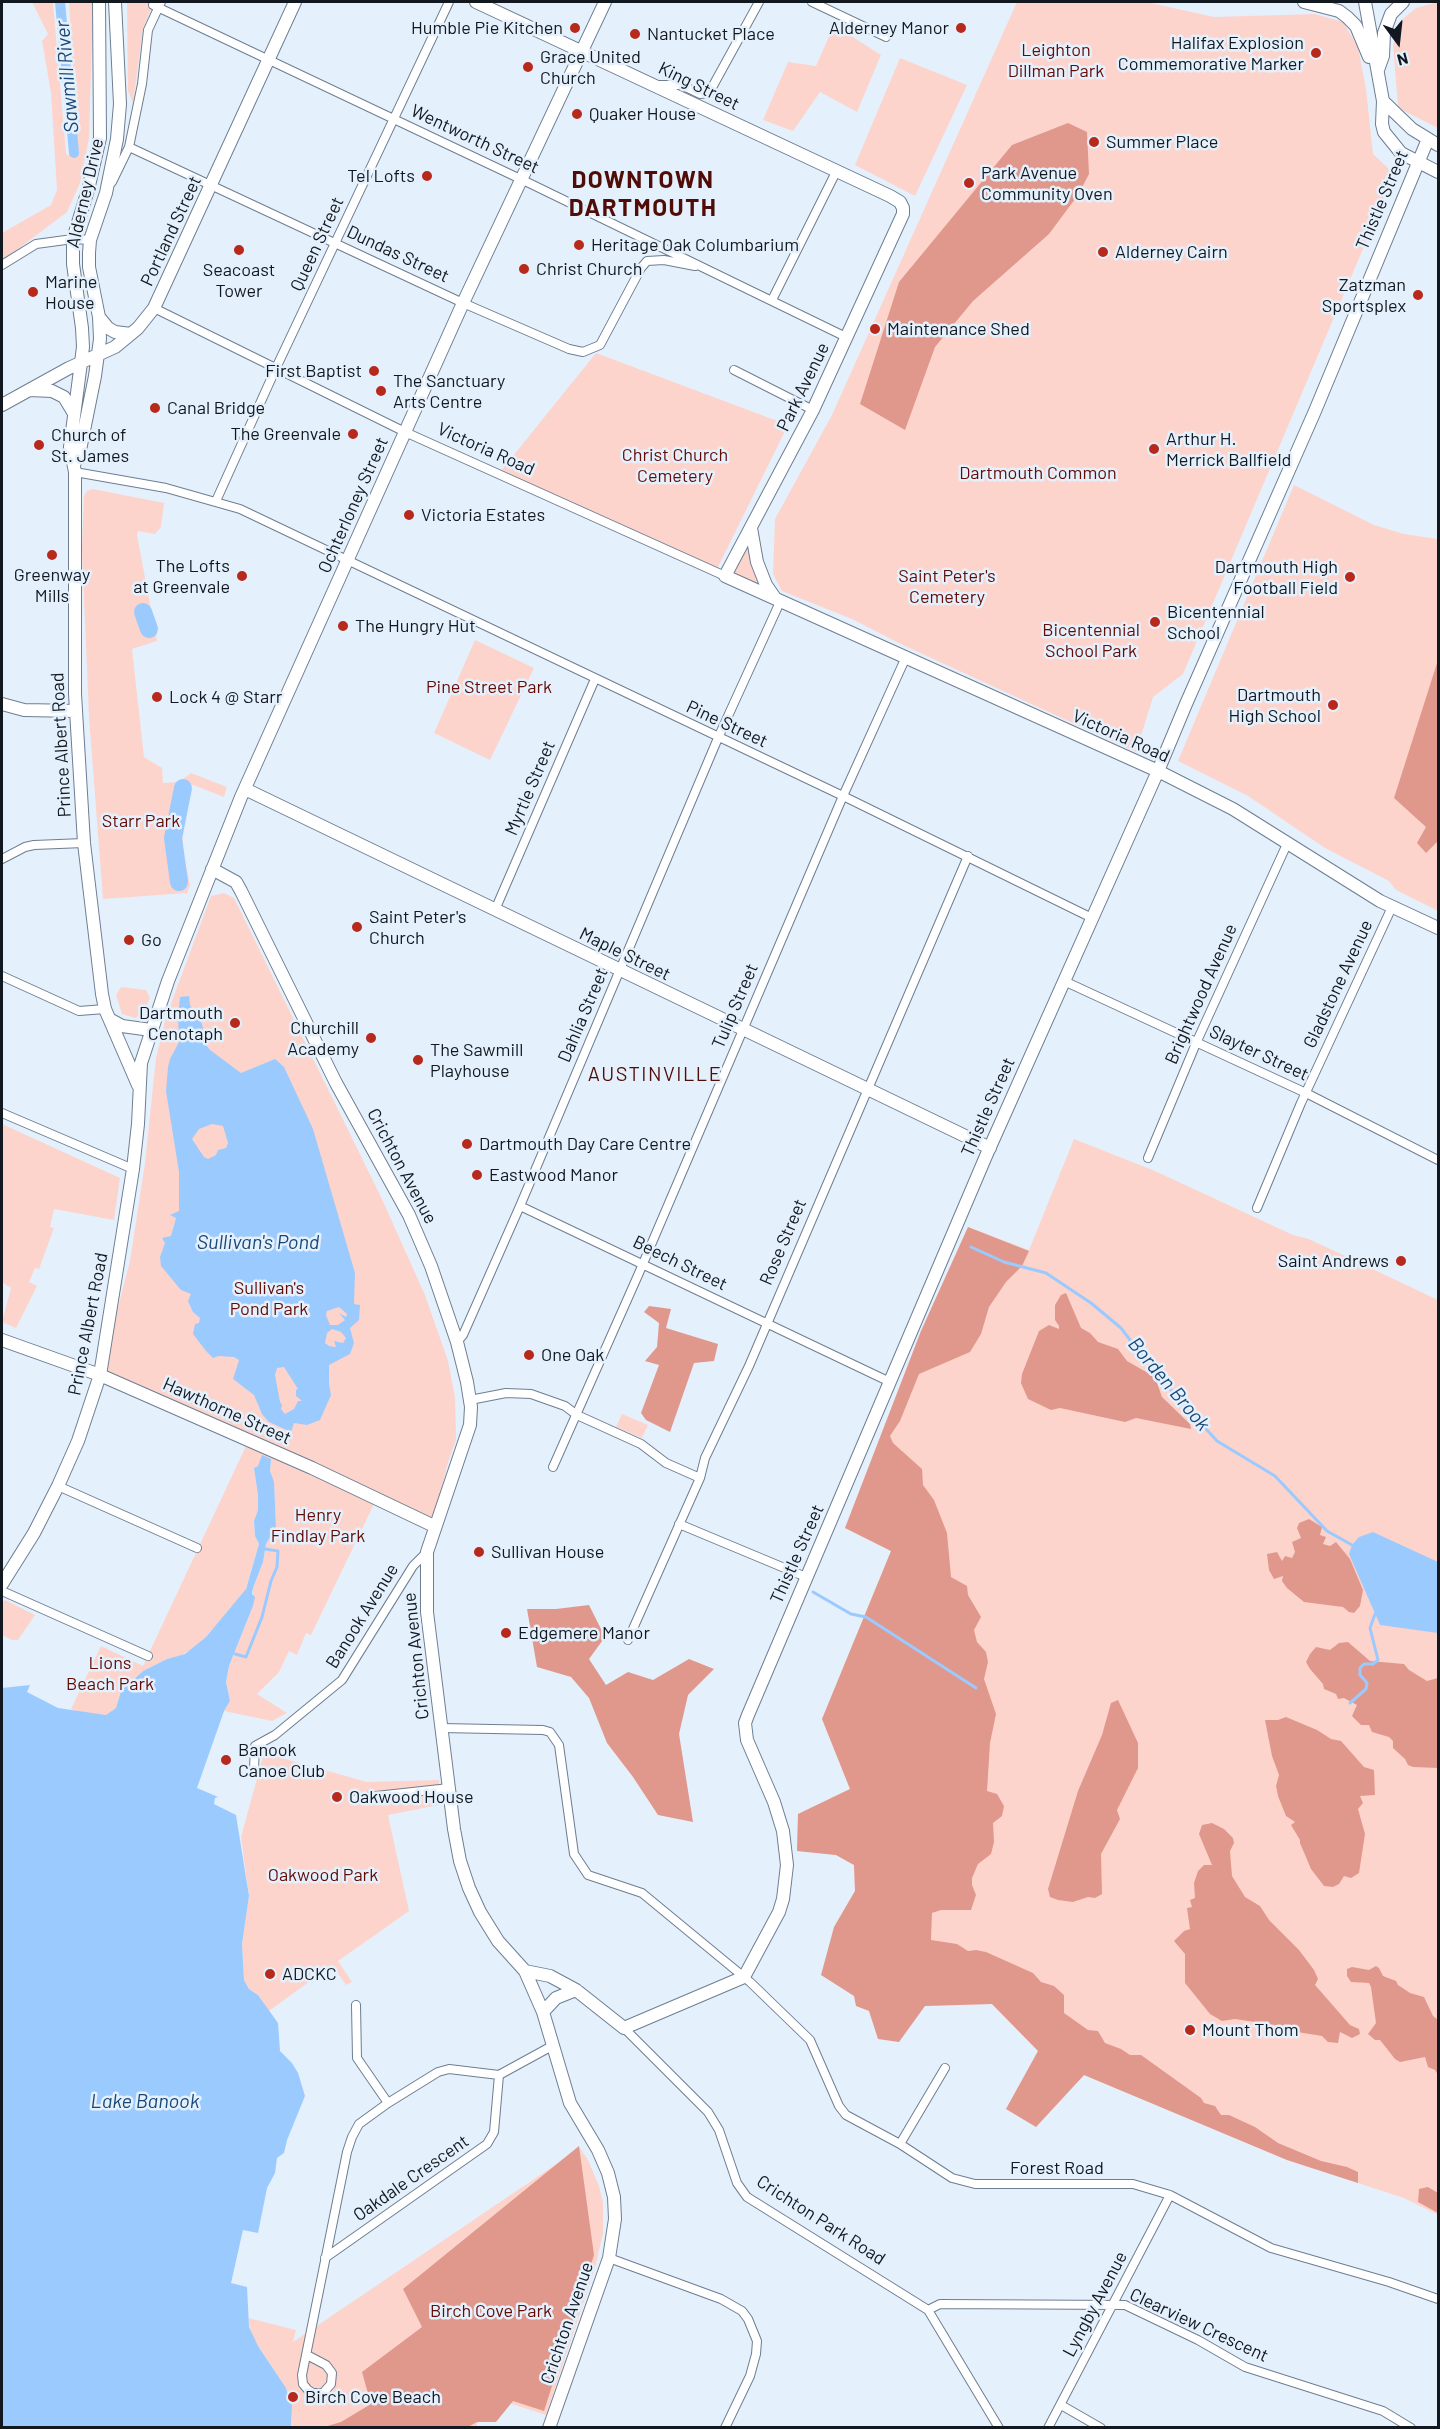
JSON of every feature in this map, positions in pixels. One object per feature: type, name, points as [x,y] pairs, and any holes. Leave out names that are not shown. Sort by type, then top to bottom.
[{"type":"main road","name":"Alderney Drive","points":[[79,364],[82,328],[73,264],[73,239],[88,190],[100,138],[99,2]]},
{"type":"main road","name":"Alderney Drive","points":[[98,355],[99,317],[89,267],[90,240],[106,193],[117,139],[120,104],[115,2]]},
{"type":"main road","name":"Portland Street","points":[[2,405],[116,347],[154,308],[296,2]]},
{"type":"main road","name":"King Street","points":[[476,2],[890,196],[900,202],[903,208]]},
{"type":"main road","name":"Ochterloney Street","points":[[151,1030],[245,789],[463,303],[605,2]]},
{"type":"main road","points":[[1298,2],[1339,11],[1347,17],[1356,26],[1377,74]]},
{"type":"main road","points":[[1365,2],[1383,100],[1382,124],[1387,137],[1401,153],[1438,172]]},
{"type":"main road","points":[[1377,74],[1383,56],[1384,33],[1391,14],[1403,2]]},
{"type":"main road","points":[[1383,100],[1399,118],[1433,142]]},
{"type":"main road","name":"Thistle Street","points":[[744,1977],[783,1899],[787,1865],[783,1830],[774,1802],[747,1740],[745,1724],[990,1148],[1316,411],[1418,162],[1433,142]]},
{"type":"main road","name":"Park Avenue","points":[[724,576],[813,410],[903,214],[903,208]]},
{"type":"main road","points":[[99,317],[108,328],[115,332],[131,334]]},
{"type":"main road","name":"Prince Albert Road","points":[[74,468],[80,450],[98,355]]},
{"type":"main road","name":"Prince Albert Road","points":[[79,364],[70,447],[74,468],[76,711],[84,843],[108,1015],[139,1086]]},
{"type":"main road","points":[[28,390],[52,391],[64,397],[73,412]]},
{"type":"main road","points":[[751,528],[757,561],[766,585],[778,600]]},
{"type":"main road","name":"Victoria Road","points":[[724,576],[1158,771],[1233,809],[1392,907],[1438,928]]},
{"type":"main road","points":[[2,704],[24,710],[76,711]]},
{"type":"main road","name":"Maple Street","points":[[245,789],[620,972],[990,1148]]},
{"type":"main road","name":"Crichton Avenue","points":[[212,869],[236,882],[336,1083],[409,1215],[431,1266],[457,1342],[471,1400],[470,1425],[427,1552],[426,1612],[458,1850],[469,1888],[480,1912],[498,1941],[525,1971],[543,2012],[570,2103],[586,2127],[608,2173],[614,2197],[615,2219],[609,2258],[549,2427]]},
{"type":"main road","points":[[108,1015],[122,1026],[151,1030]]},
{"type":"main road","name":"Prince Albert Road","points":[[2,1584],[34,1533],[58,1486],[78,1441],[100,1375],[133,1169],[141,1063],[151,1030]]},
{"type":"main road","name":"Hawthorne Street","points":[[2,1340],[100,1375],[293,1459],[434,1526]]},
{"type":"main road","name":"Crichton Park Road","points":[[525,1971],[550,1976],[576,1990],[624,2028]]},
{"type":"main road","points":[[624,2028],[744,1977]]},
{"type":"main road","points":[[543,2012],[556,1998],[576,1990]]},
{"type":"street","name":"Queen Street","points":[[216,501],[276,368],[449,2]]},
{"type":"street","points":[[656,85],[681,86],[700,94],[709,93],[759,2]]},
{"type":"street","points":[[812,2],[886,37]]},
{"type":"street","points":[[106,193],[129,147],[142,84],[148,30],[157,5]]},
{"type":"street","name":"Wentworth Street","points":[[157,5],[846,337]]},
{"type":"street","name":"Dundas Street","points":[[129,147],[463,303],[569,349],[583,352],[600,345],[608,334],[641,268],[647,261],[664,260],[705,268]]},
{"type":"street","points":[[772,300],[836,172]]},
{"type":"street","points":[[2,265],[36,244],[73,239],[90,240]]},
{"type":"street","name":"Victoria Road","points":[[154,308],[405,432],[724,576]]},
{"type":"street","points":[[734,370],[813,410]]},
{"type":"street","name":"Pine Street","points":[[74,468],[166,488],[240,509],[968,856],[1092,918]]},
{"type":"street","name":"Dahlia Street","points":[[457,1342],[463,1335],[520,1206],[778,600]]},
{"type":"street","name":"Tulip Street","points":[[552,1467],[577,1415],[843,796],[906,657]]},
{"type":"street","name":"Myrtle Street","points":[[495,910],[595,679]]},
{"type":"street","points":[[2,859],[24,847],[34,845],[84,843]]},
{"type":"street","name":"Brightwood Avenue","points":[[1148,1158],[1197,1041],[1287,844]]},
{"type":"street","name":"Rose Street","points":[[628,1640],[700,1478],[705,1458],[749,1366],[968,856]]},
{"type":"street","name":"Gladstone Avenue","points":[[1257,1208],[1306,1093],[1392,907]]},
{"type":"street","points":[[2,976],[79,1011],[108,1015]]},
{"type":"street","name":"Slayter Street","points":[[1064,981],[1306,1093],[1438,1160]]},
{"type":"street","points":[[2,1113],[133,1169]]},
{"type":"street","name":"Beech Street","points":[[520,1206],[890,1382]]},
{"type":"street","points":[[471,1400],[506,1393],[531,1394],[565,1406],[577,1415],[641,1444],[666,1463],[700,1478]]},
{"type":"street","points":[[58,1486],[197,1548]]},
{"type":"street","points":[[679,1524],[806,1577]]},
{"type":"street","name":"Banook Avenue","points":[[254,1769],[255,1746],[275,1735],[342,1680],[413,1566],[427,1552]]},
{"type":"street","points":[[2,1590],[148,1656]]},
{"type":"street","name":"Forest Road","points":[[441,1728],[550,1732],[559,1745],[574,1854],[588,1875],[642,1893],[744,1977],[810,2040],[843,2111],[854,2120],[900,2144],[952,2178],[966,2183],[1133,2184],[1170,2195],[1271,2248],[1389,2282],[1438,2299]]},
{"type":"street","points":[[358,1798],[448,1788]]},
{"type":"street","points":[[356,2005],[357,2058],[388,2103]]},
{"type":"street","name":"Crichton Park Road","points":[[624,2028],[708,2112],[719,2130],[737,2183],[747,2197],[928,2310],[999,2427]]},
{"type":"street","points":[[499,2075],[552,2046]]},
{"type":"street","points":[[900,2144],[945,2068]]},
{"type":"street","name":"Oakdale Crescent","points":[[307,2355],[326,2364],[332,2373],[331,2384],[323,2392],[313,2393],[303,2384],[302,2375],[325,2258],[352,2137],[359,2124],[388,2103],[444,2070],[499,2075],[494,2132],[487,2144],[325,2258]]},
{"type":"street","name":"Lyngby Avenue","points":[[1048,2427],[1170,2195]]},
{"type":"street","points":[[609,2258],[733,2304],[748,2319],[757,2341],[756,2354],[750,2376],[725,2427]]},
{"type":"street","name":"Clearview Crescent","points":[[928,2310],[940,2304],[1125,2305],[1198,2340],[1245,2367],[1383,2411],[1411,2427]]},
{"type":"street","points":[[1061,2405],[1101,2427]]},
{"type":"green space","points":[[32,2],[53,2],[68,156],[75,147],[76,119],[69,2],[93,2],[89,138],[80,183],[67,212],[2,261],[2,233],[51,205],[57,190],[51,93],[42,41],[48,34]]},
{"type":"green space","points":[[127,2],[154,2],[143,28],[133,103],[128,91]]},
{"type":"green space","name":"Dartmouth Common","points":[[1017,2],[1146,2],[1214,17],[1315,14],[1343,22],[1358,47],[1366,89],[1373,154],[1388,168],[1393,178],[1183,674],[1153,697],[1136,752],[903,645],[852,619],[782,591],[773,574],[775,519],[832,415]]},
{"type":"green space","points":[[1438,2],[1438,128],[1404,111],[1398,105],[1393,45],[1397,29],[1404,18],[1416,8]]},
{"type":"green space","points":[[834,25],[881,55],[857,112],[820,92],[793,131],[763,120],[788,62],[816,66]]},
{"type":"green space","points":[[900,58],[967,85],[915,196],[855,165]]},
{"type":"green space","points":[[1068,123],[1087,132],[1089,174],[1078,195],[1049,234],[973,301],[935,347],[905,430],[860,404],[899,282],[1012,145]]},
{"type":"green space","name":"Christ Church Cemetery","points":[[596,353],[788,425],[717,569],[500,472]]},
{"type":"green space","points":[[1294,485],[1374,525],[1404,534],[1438,539],[1438,911],[1396,890],[1389,881],[1325,848],[1248,796],[1178,761]]},
{"type":"green space","name":"Starr Park","points":[[93,489],[164,503],[161,527],[155,534],[138,531],[137,535],[157,641],[132,649],[144,757],[162,768],[163,783],[179,782],[191,773],[227,787],[224,797],[188,783],[182,846],[190,885],[187,893],[103,899],[89,717],[82,549],[84,496],[87,491]]},
{"type":"green space","points":[[747,542],[753,567],[762,589],[730,575]]},
{"type":"green space","name":"Pine Street Park","points":[[475,640],[534,668],[490,760],[434,733]]},
{"type":"green space","points":[[1438,660],[1438,841],[1426,853],[1417,843],[1426,827],[1394,798]]},
{"type":"green space","name":"Sullivan's Pond Park","points":[[224,893],[234,898],[381,1197],[425,1295],[448,1361],[455,1397],[456,1440],[448,1462],[431,1531],[374,1504],[311,1635],[306,1633],[297,1655],[289,1651],[279,1672],[257,1694],[287,1713],[272,1721],[224,1711],[230,1701],[226,1682],[229,1666],[253,1606],[253,1588],[263,1562],[266,1544],[276,1527],[274,1487],[270,1471],[271,1459],[262,1456],[258,1466],[254,1468],[258,1510],[254,1521],[255,1536],[259,1544],[245,1591],[206,1637],[193,1648],[143,1671],[128,1684],[120,1693],[116,1708],[107,1715],[85,1714],[71,1709],[101,1646],[143,1666],[246,1446],[100,1376],[130,1261],[145,1163],[156,1058],[166,1017],[211,896]]},
{"type":"green space","points":[[121,987],[146,990],[150,998],[143,1014],[135,1018],[122,1014],[116,995]]},
{"type":"green space","points":[[2,1124],[120,1178],[114,1220],[54,1209],[50,1227],[54,1228],[39,1269],[35,1268],[29,1282],[37,1286],[16,1328],[2,1322],[11,1288],[2,1282]]},
{"type":"green space","points":[[1074,1139],[1155,1171],[1293,1235],[1309,1239],[1438,1300],[1438,2215],[1404,2198],[1287,2160],[1084,2075],[1036,2127],[1006,2109],[1038,2051],[992,2004],[925,2006],[834,1927],[855,1891],[854,1865],[836,1855],[797,1851],[798,1814],[850,1789],[822,1719],[891,1551],[845,1528],[921,1331],[968,1227],[1029,1250]]},
{"type":"green space","points":[[968,1227],[1029,1251],[1022,1266],[1006,1282],[989,1307],[981,1334],[970,1352],[919,1374],[900,1421],[890,1436],[893,1443],[922,1469],[923,1485],[934,1500],[947,1533],[951,1577],[967,1586],[968,1595],[981,1617],[974,1630],[977,1642],[986,1652],[988,1662],[984,1679],[996,1714],[990,1743],[987,1791],[997,1794],[1004,1806],[1002,1816],[993,1823],[994,1842],[991,1854],[978,1864],[972,1878],[976,1895],[971,1910],[941,1910],[932,1913],[931,1940],[957,1944],[968,1951],[986,1952],[1033,1973],[1041,1982],[1054,1986],[1064,1995],[1064,2013],[1088,2030],[1098,2031],[1105,2043],[1130,2055],[1141,2055],[1201,2098],[1204,2103],[1215,2106],[1221,2115],[1229,2115],[1255,2127],[1278,2143],[1321,2161],[1358,2172],[1358,2183],[1287,2160],[1084,2075],[1036,2127],[1006,2109],[1038,2051],[992,2004],[925,2006],[899,2042],[878,2039],[869,2011],[856,2006],[854,1996],[821,1975],[834,1927],[855,1891],[854,1865],[836,1855],[797,1851],[798,1814],[850,1789],[822,1719],[891,1551],[845,1528],[921,1331]]},
{"type":"green space","points":[[1066,1293],[1081,1328],[1090,1333],[1098,1342],[1118,1349],[1127,1361],[1155,1377],[1162,1397],[1190,1424],[1191,1429],[1136,1418],[1125,1422],[1060,1408],[1051,1410],[1028,1399],[1021,1383],[1022,1374],[1039,1331],[1049,1325],[1059,1329],[1055,1320],[1055,1305],[1061,1295]]},
{"type":"green space","points":[[649,1306],[671,1309],[666,1328],[718,1344],[714,1361],[694,1363],[670,1432],[646,1420],[641,1413],[659,1365],[645,1361],[657,1347],[659,1323],[644,1312]]},
{"type":"green space","points":[[622,1414],[648,1425],[642,1438],[616,1427]]},
{"type":"green space","points":[[1309,1519],[1322,1527],[1320,1535],[1326,1537],[1323,1544],[1330,1546],[1336,1542],[1350,1559],[1363,1590],[1360,1606],[1354,1613],[1343,1607],[1304,1602],[1287,1588],[1282,1581],[1283,1576],[1274,1579],[1269,1570],[1267,1554],[1277,1552],[1282,1561],[1285,1556],[1292,1558],[1295,1552],[1292,1542],[1301,1538],[1297,1528],[1299,1523]]},
{"type":"green space","points":[[5,1600],[35,1615],[18,1640],[2,1635],[2,1603]]},
{"type":"green space","points":[[589,1605],[605,1637],[589,1659],[606,1685],[628,1672],[653,1680],[689,1659],[714,1669],[688,1695],[679,1734],[693,1822],[658,1815],[607,1743],[589,1698],[571,1677],[537,1667],[527,1609],[556,1609]]},
{"type":"green space","points":[[1348,1642],[1370,1661],[1404,1664],[1409,1670],[1427,1681],[1438,1678],[1438,1768],[1408,1765],[1393,1748],[1393,1741],[1389,1737],[1372,1732],[1369,1725],[1361,1725],[1352,1716],[1357,1705],[1344,1698],[1338,1699],[1336,1694],[1324,1689],[1323,1684],[1306,1662],[1310,1654],[1316,1647],[1330,1650],[1339,1643]]},
{"type":"green space","points":[[1118,1700],[1138,1743],[1138,1768],[1117,1810],[1120,1819],[1101,1854],[1102,1894],[1095,1898],[1088,1897],[1073,1902],[1058,1900],[1050,1897],[1048,1889],[1078,1791],[1102,1735],[1111,1703]]},
{"type":"green space","points":[[1286,1717],[1317,1730],[1331,1739],[1341,1741],[1364,1767],[1374,1770],[1375,1795],[1360,1796],[1363,1803],[1358,1809],[1365,1834],[1359,1873],[1351,1878],[1344,1876],[1339,1884],[1333,1887],[1324,1886],[1311,1869],[1300,1840],[1291,1825],[1295,1822],[1286,1816],[1278,1796],[1276,1786],[1279,1775],[1272,1756],[1265,1720],[1278,1720]]},
{"type":"green space","name":"Oakwood Park","points":[[264,1753],[367,1782],[439,1780],[439,1805],[388,1815],[409,1911],[338,1961],[352,1982],[346,1985],[332,1965],[269,2011],[244,1980],[242,1944],[249,1896],[241,1837]]},
{"type":"green space","points":[[1212,1823],[1224,1829],[1233,1838],[1234,1843],[1230,1851],[1232,1876],[1245,1897],[1260,1906],[1269,1920],[1299,1950],[1314,1970],[1318,1979],[1315,1985],[1350,2025],[1359,2029],[1360,2034],[1352,2038],[1340,2032],[1338,2043],[1328,2042],[1322,2036],[1279,2029],[1275,2025],[1235,2019],[1222,2021],[1210,2014],[1185,1983],[1185,1954],[1174,1941],[1184,1931],[1190,1929],[1187,1908],[1192,1907],[1190,1900],[1195,1898],[1194,1883],[1198,1871],[1204,1865],[1212,1865],[1199,1834],[1202,1825]]},
{"type":"green space","points":[[1376,1966],[1383,1976],[1396,1981],[1410,1993],[1424,1997],[1433,2016],[1438,2020],[1438,2075],[1435,2070],[1428,2067],[1425,2057],[1400,2062],[1380,2040],[1375,2040],[1368,2034],[1376,2023],[1371,1987],[1369,1983],[1351,1982],[1347,1976],[1347,1969],[1352,1967],[1369,1970]]},
{"type":"green space","name":"Birch Cove Park","points":[[579,2146],[594,2255],[544,2411],[513,2401],[496,2422],[477,2422],[468,2427],[324,2427],[341,2422],[371,2404],[362,2372],[422,2327],[403,2289]]},
{"type":"green space","name":"Birch Cove Park","points":[[580,2148],[599,2186],[603,2203],[603,2233],[595,2268],[546,2415],[490,2397],[476,2427],[291,2427],[292,2406],[287,2390],[251,2335],[248,2318],[296,2330],[293,2342]]},
{"type":"green space","points":[[1428,2187],[1438,2193],[1438,2213],[1418,2202],[1419,2189]]},
{"type":"water","name":"Sullivan's Pond","points":[[189,996],[190,1005],[202,1024],[206,1045],[210,1050],[241,1073],[275,1059],[284,1067],[313,1129],[355,1273],[354,1304],[360,1305],[359,1320],[350,1328],[354,1343],[350,1354],[329,1365],[331,1395],[320,1420],[307,1425],[294,1423],[291,1432],[269,1422],[262,1414],[254,1395],[233,1379],[239,1360],[234,1357],[213,1358],[206,1351],[193,1334],[195,1324],[199,1323],[200,1318],[193,1312],[188,1301],[191,1294],[181,1290],[161,1266],[160,1257],[165,1243],[162,1238],[171,1236],[176,1218],[170,1215],[179,1211],[179,1172],[166,1091],[170,1059],[179,1042],[180,997]],"holes":[[[212,1124],[223,1126],[228,1143],[226,1148],[218,1150],[216,1155],[208,1159],[204,1157],[192,1139],[199,1129]],[[339,1307],[347,1314],[346,1317],[339,1313],[345,1320],[338,1325],[330,1325],[326,1315],[327,1311]],[[332,1329],[341,1332],[346,1338],[343,1343],[334,1341],[336,1347],[329,1346],[325,1343],[327,1333]],[[284,1367],[298,1389],[296,1396],[302,1401],[298,1401],[294,1409],[285,1414],[281,1409],[275,1375],[277,1368]]]},
{"type":"water","name":"Lake Banook","points":[[262,1455],[271,1459],[270,1471],[274,1482],[276,1527],[266,1544],[263,1562],[253,1588],[252,1594],[255,1597],[253,1606],[229,1666],[226,1682],[230,1701],[224,1711],[197,1788],[218,1797],[215,1798],[214,1804],[236,1815],[249,1896],[242,1944],[244,1980],[278,2023],[280,2051],[298,2073],[305,2096],[284,2153],[277,2158],[275,2173],[267,2188],[258,2233],[243,2230],[231,2283],[247,2287],[249,2327],[258,2346],[286,2388],[292,2406],[291,2428],[2,2427],[2,1688],[30,1685],[27,1692],[58,1708],[106,1715],[116,1708],[121,1691],[143,1671],[167,1659],[185,1654],[206,1637],[246,1589],[259,1544],[255,1536],[254,1521],[258,1510],[258,1495],[254,1468],[258,1466]]},
{"type":"water","points":[[1373,1532],[1438,1562],[1438,1633],[1380,1625],[1349,1554],[1352,1545],[1359,1537]]},
{"type":"waterway","name":"Sawmill River","points":[[60,2],[74,153]]},
{"type":"waterway","name":"Sawmill River","points":[[143,612],[149,629]]},
{"type":"waterway","name":"Sawmill River","points":[[179,882],[173,838],[183,788]]},
{"type":"waterway","name":"Borden Brook","points":[[971,1247],[1004,1262],[1046,1273],[1091,1303],[1121,1328],[1152,1369],[1217,1441],[1275,1476],[1327,1531],[1352,1545]]},
{"type":"waterway","points":[[235,1654],[246,1657],[262,1617],[277,1567],[278,1551],[265,1549]]},
{"type":"waterway","points":[[813,1592],[851,1614],[866,1617],[976,1688]]},
{"type":"waterway","points":[[1350,1703],[1366,1689],[1367,1683],[1360,1675],[1360,1668],[1364,1664],[1373,1664],[1378,1660],[1370,1628],[1375,1614]]},
{"type":"place","name":"Humble Pie Kitchen","points":[[575,28]]},
{"type":"place","name":"Alderney Manor","points":[[961,28]]},
{"type":"place","name":"Nantucket Place","points":[[635,34]]},
{"type":"place","name":"Halifax Explosion Commemorative Marker","points":[[1316,53]]},
{"type":"place","name":"Grace United Church","points":[[528,67]]},
{"type":"place","name":"Quaker House","points":[[577,114]]},
{"type":"place","name":"Summer Place","points":[[1094,142]]},
{"type":"place","name":"Tel Lofts","points":[[427,176]]},
{"type":"place","name":"Park Avenue Community Oven","points":[[969,183]]},
{"type":"place","name":"Heritage Oak Columbarium","points":[[579,245]]},
{"type":"place","name":"Seacoast Tower","points":[[239,250]]},
{"type":"place","name":"Alderney Cairn","points":[[1103,252]]},
{"type":"place","name":"Christ Church","points":[[524,269]]},
{"type":"place","name":"Marine House","points":[[33,292]]},
{"type":"place","name":"Zatzman Sportsplex","points":[[1418,295]]},
{"type":"place","name":"Maintenance Shed","points":[[875,329]]},
{"type":"place","name":"First Baptist","points":[[374,371]]},
{"type":"place","name":"The Sanctuary Arts Centre","points":[[381,391]]},
{"type":"place","name":"Canal Bridge","points":[[155,408]]},
{"type":"place","name":"The Greenvale","points":[[353,434]]},
{"type":"place","name":"Church of St. James","points":[[39,445]]},
{"type":"place","name":"Arthur H. Merrick Ballfield","points":[[1154,449]]},
{"type":"place","name":"Victoria Estates","points":[[409,515]]},
{"type":"place","name":"Greenway Mills","points":[[52,555]]},
{"type":"place","name":"The Lofts at Greenvale","points":[[242,576]]},
{"type":"place","name":"Dartmouth High Football Field","points":[[1350,577]]},
{"type":"place","name":"Bicentennial School","points":[[1155,622]]},
{"type":"place","name":"The Hungry Hut","points":[[343,626]]},
{"type":"place","name":"Lock 4 @ Starr","points":[[157,697]]},
{"type":"place","name":"Dartmouth High School","points":[[1333,705]]},
{"type":"place","name":"Saint Peter's Church","points":[[357,927]]},
{"type":"place","name":"Go","points":[[129,940]]},
{"type":"place","name":"Dartmouth Cenotaph","points":[[235,1023]]},
{"type":"place","name":"Churchill Academy","points":[[371,1038]]},
{"type":"place","name":"The Sawmill Playhouse","points":[[418,1060]]},
{"type":"place","name":"Dartmouth Day Care Centre","points":[[467,1144]]},
{"type":"place","name":"Eastwood Manor","points":[[477,1175]]},
{"type":"place","name":"Saint Andrews","points":[[1401,1261]]},
{"type":"place","name":"One Oak","points":[[529,1355]]},
{"type":"place","name":"Sullivan House","points":[[479,1552]]},
{"type":"place","name":"Edgemere Manor","points":[[506,1633]]},
{"type":"place","name":"Banook Canoe Club","points":[[226,1760]]},
{"type":"place","name":"Oakwood House","points":[[337,1797]]},
{"type":"place","name":"ADCKC","points":[[270,1974]]},
{"type":"place","name":"Mount Thom","points":[[1190,2030]]},
{"type":"place","name":"Birch Cove Beach","points":[[293,2397]]},
{"type":"district","name":"DOWNTOWN DARTMOUTH","points":[[643,194]]},
{"type":"district","name":"AUSTINVILLE","points":[[655,1074]]},
{"type":"park label","name":"Leighton Dillman Park","points":[[1056,60]]},
{"type":"park label","name":"Saint Peter's Cemetery","points":[[947,586]]},
{"type":"park label","name":"Bicentennial School Park","points":[[1091,640]]},
{"type":"park label","name":"Henry Findlay Park","points":[[318,1525]]},
{"type":"park label","name":"Lions Beach Park","points":[[110,1673]]}]
